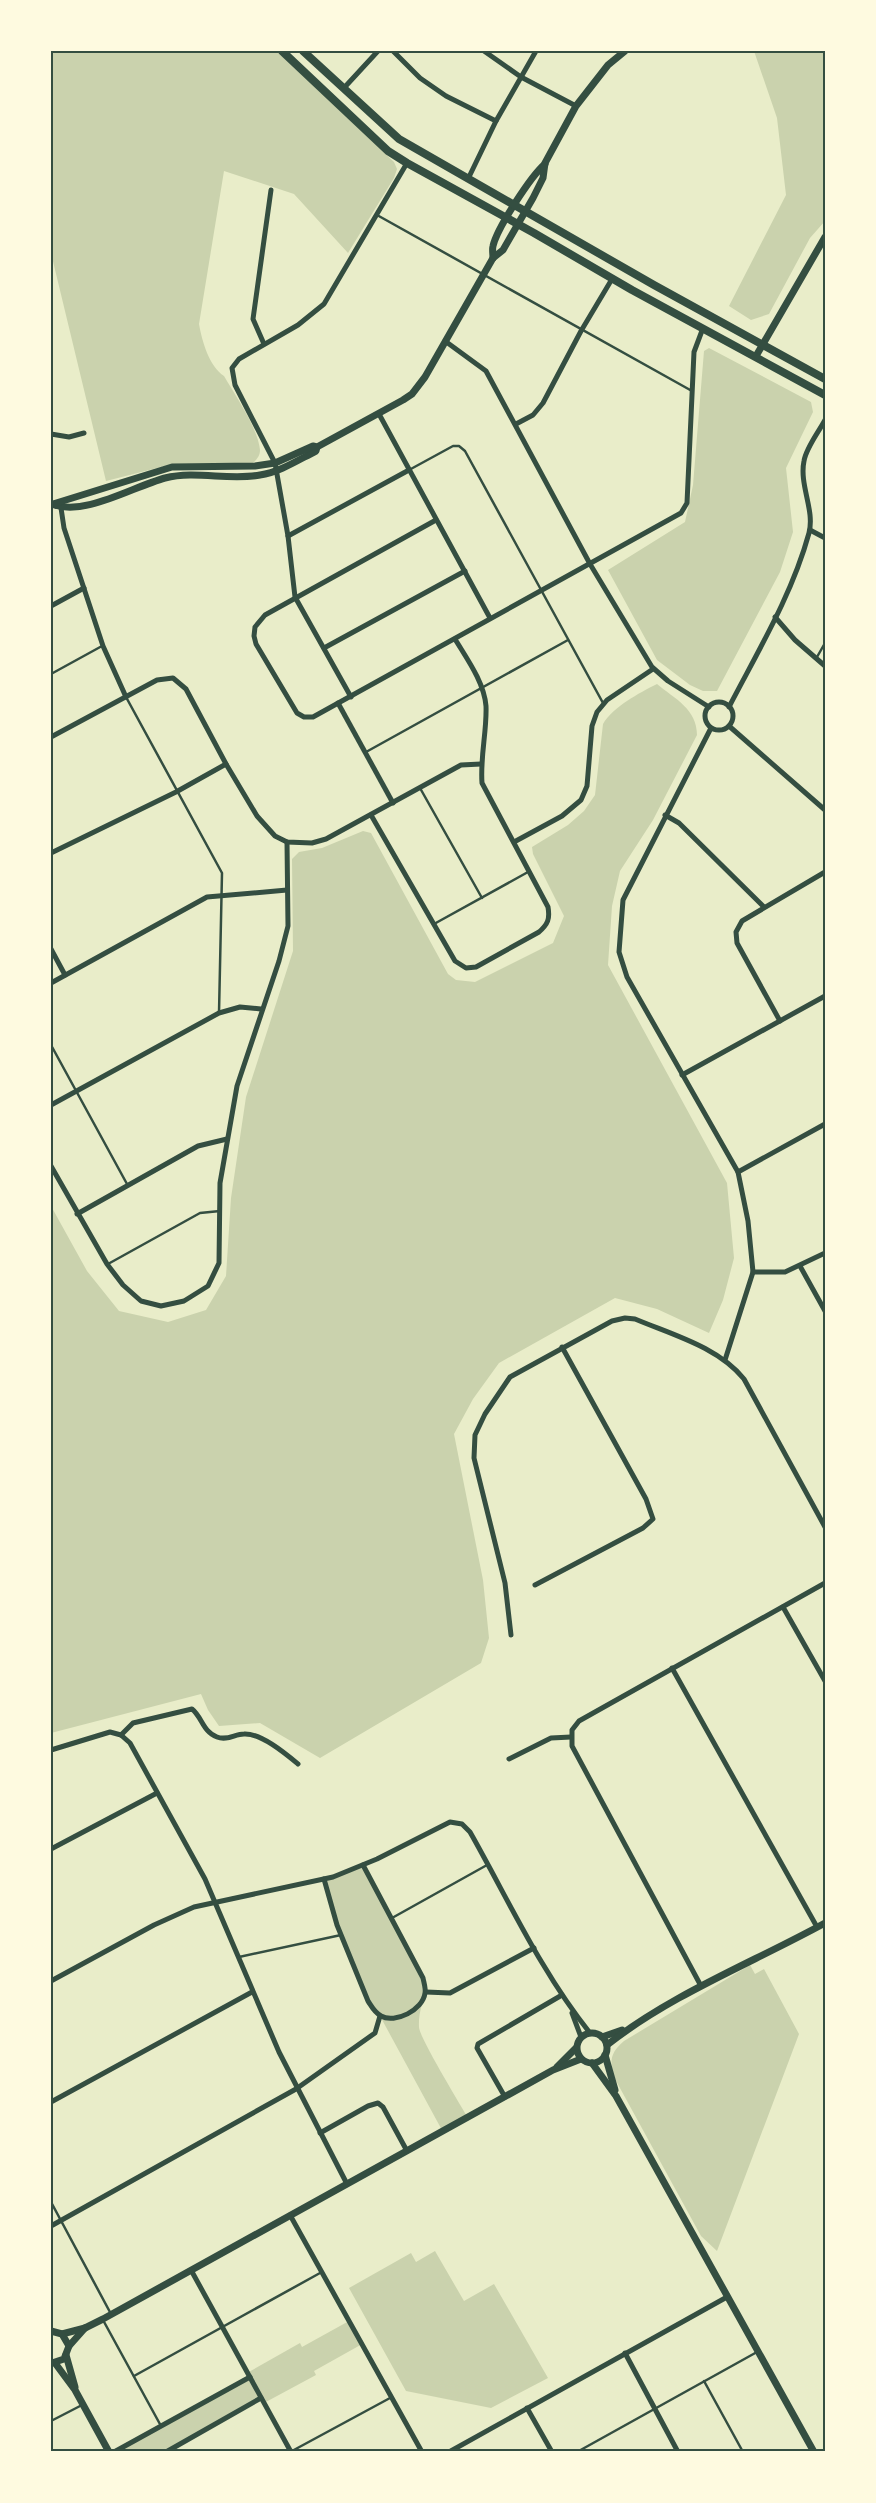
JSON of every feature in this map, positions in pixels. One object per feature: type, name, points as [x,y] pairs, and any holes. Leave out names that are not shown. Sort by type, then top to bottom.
[{"type":"main road","points":[[282,51],[388,150],[407,164],[825,395]]},
{"type":"main road","points":[[304,51],[393,135],[515,206],[825,379]]},
{"type":"street","points":[[343,89],[378,51]]},
{"type":"street","points":[[393,51],[420,78],[446,96],[496,121]]},
{"type":"street","points":[[484,51],[522,77],[576,106]]},
{"type":"street","points":[[468,179],[496,121],[536,51]]},
{"type":"street","points":[[52,504],[61,508],[82,506],[167,477],[242,477],[277,471],[403,400],[419,387],[493,258],[502,250],[518,224],[543,178],[545,164],[576,106],[608,65],[625,51]]},
{"type":"street","points":[[351,697],[295,597],[288,536],[276,463],[236,385],[232,368],[239,359],[298,325],[324,304],[407,164]]},
{"type":"street","points":[[493,258],[493,246],[507,218],[532,175],[545,164]]},
{"type":"street","points":[[264,344],[253,319],[271,190]]},
{"type":"street","points":[[756,356],[823,240]]},
{"type":"street","points":[[516,424],[533,415],[543,403],[581,331],[612,279]]},
{"type":"street","points":[[436,520],[295,597],[259,620],[254,636],[256,644],[298,713],[313,717],[681,513],[687,503],[694,352],[703,328]]},
{"type":"street","points":[[444,341],[486,370],[638,649],[653,669],[708,707]]},
{"type":"street","points":[[378,414],[490,618]]},
{"type":"street","points":[[729,707],[787,594],[810,530],[803,466],[804,458],[825,420]]},
{"type":"street","points":[[51,434],[69,437],[84,433]]},
{"type":"street","points":[[52,504],[172,467],[255,466],[276,463],[313,446],[317,447]]},
{"type":"street","points":[[288,536],[409,470]]},
{"type":"street","points":[[61,508],[64,528],[103,646],[126,697]]},
{"type":"street","points":[[810,530],[825,538]]},
{"type":"street","points":[[324,648],[465,571]]},
{"type":"street","points":[[51,606],[84,588]]},
{"type":"street","points":[[775,617],[825,666]]},
{"type":"street","points":[[371,815],[455,961],[466,968],[476,967],[539,932],[550,919],[548,907],[514,842],[489,800],[482,783],[481,764],[486,706],[482,688],[456,639]]},
{"type":"street","points":[[514,842],[562,816],[581,800],[587,786],[592,726],[597,712],[604,704],[653,669]]},
{"type":"street","points":[[51,737],[156,680],[174,678],[186,689],[226,764],[257,816],[275,836],[287,842],[312,843],[326,839],[461,765],[481,764]]},
{"type":"street","points":[[338,703],[393,803]]},
{"type":"street","points":[[716,703],[729,707],[732,714],[729,726],[721,730],[711,728],[705,719],[708,707],[716,703]]},
{"type":"street","points":[[729,726],[825,810]]},
{"type":"street","points":[[711,728],[623,900],[619,952],[627,977],[738,1172],[748,1222],[753,1272],[725,1360]]},
{"type":"street","points":[[51,854],[176,792],[226,764]]},
{"type":"street","points":[[666,815],[679,823],[764,907]]},
{"type":"street","points":[[51,1166],[107,1264],[123,1286],[141,1301],[161,1306],[184,1301],[208,1286],[219,1263],[220,1183],[237,1086],[261,1010],[279,962],[288,926],[287,842]]},
{"type":"street","points":[[780,1020],[737,943],[736,932],[742,920],[825,872]]},
{"type":"street","points":[[51,982],[207,897],[223,894],[287,890]]},
{"type":"street","points":[[51,949],[65,975]]},
{"type":"street","points":[[682,1075],[825,996]]},
{"type":"street","points":[[51,1105],[219,1013],[240,1007],[261,1010]]},
{"type":"street","points":[[738,1172],[825,1124]]},
{"type":"street","points":[[77,1214],[127,1184],[198,1146],[227,1140]]},
{"type":"street","points":[[753,1272],[785,1272],[825,1253]]},
{"type":"street","points":[[800,1266],[825,1311]]},
{"type":"street","points":[[511,1635],[506,1582],[474,1458],[475,1435],[485,1414],[510,1378],[562,1347],[612,1321],[624,1318],[635,1319],[696,1344],[725,1360],[744,1380],[825,1527]]},
{"type":"street","points":[[535,1585],[643,1528],[653,1519],[646,1499],[562,1347]]},
{"type":"street","points":[[701,1986],[572,1746],[572,1730],[579,1721],[825,1583]]},
{"type":"street","points":[[783,1606],[825,1681]]},
{"type":"street","points":[[672,1668],[817,1927]]},
{"type":"street","points":[[121,1735],[133,1723],[192,1709],[208,1732],[218,1737],[226,1738],[250,1734],[280,1748],[298,1764]]},
{"type":"street","points":[[51,1750],[110,1732],[121,1735],[130,1743],[205,1879],[252,1992],[296,2089],[347,2184]]},
{"type":"street","points":[[509,1760],[551,1738],[571,1737]]},
{"type":"street","points":[[51,1849],[157,1793]]},
{"type":"street","points":[[51,1981],[154,1926],[194,1907],[324,1879],[363,1866],[450,1822],[462,1824],[470,1832],[562,1995],[590,2033],[602,2037],[628,2029]]},
{"type":"street","points":[[324,1879],[341,1935],[368,2001],[374,2011],[380,2016],[397,2018],[406,2014],[423,2001],[426,1992],[422,1978],[363,1866]]},
{"type":"street","points":[[606,2045],[628,2029],[701,1986],[825,1923]]},
{"type":"street","points":[[426,1992],[450,1994],[534,1948]]},
{"type":"street","points":[[51,2102],[252,1992]]},
{"type":"street","points":[[504,2097],[477,2048],[478,2044],[562,1995]]},
{"type":"street","points":[[570,2008],[581,2037]]},
{"type":"street","points":[[51,2226],[296,2089],[375,2033],[380,2016]]},
{"type":"street","points":[[553,2070],[576,2048],[581,2037],[590,2033]]},
{"type":"street","points":[[602,2037],[606,2045],[605,2055],[616,2096]]},
{"type":"street","points":[[576,2048],[581,2059]]},
{"type":"street","points":[[592,2063],[600,2061],[605,2055]]},
{"type":"street","points":[[51,2331],[62,2334],[85,2328],[103,2319],[553,2070],[581,2059],[592,2063],[616,2096],[814,2452]]},
{"type":"street","points":[[320,2133],[368,2106],[378,2103],[383,2107],[407,2151]]},
{"type":"street","points":[[290,2216],[422,2452]]},
{"type":"street","points":[[191,2270],[291,2452]]},
{"type":"street","points":[[449,2452],[727,2297]]},
{"type":"street","points":[[75,2390],[66,2355],[68,2346],[85,2328]]},
{"type":"street","points":[[62,2334],[68,2346]]},
{"type":"street","points":[[626,2353],[678,2452]]},
{"type":"street","points":[[66,2355],[53,2363],[75,2390],[108,2452]]},
{"type":"street","points":[[114,2452],[250,2377]]},
{"type":"street","points":[[166,2452],[176,2449],[261,2398]]},
{"type":"street","points":[[527,2408],[552,2452]]},
{"type":"lane","points":[[377,215],[581,331],[693,392]]},
{"type":"lane","points":[[409,470],[447,449],[459,446],[465,451],[604,704]]},
{"type":"lane","points":[[366,752],[568,640]]},
{"type":"lane","points":[[816,658],[825,643]]},
{"type":"lane","points":[[51,674],[103,646]]},
{"type":"lane","points":[[126,697],[176,792],[222,873],[219,1013]]},
{"type":"lane","points":[[420,788],[482,898]]},
{"type":"lane","points":[[433,924],[529,872]]},
{"type":"lane","points":[[51,1045],[127,1184]]},
{"type":"lane","points":[[107,1264],[200,1212],[220,1210]]},
{"type":"lane","points":[[390,1919],[488,1864]]},
{"type":"lane","points":[[238,1958],[341,1935]]},
{"type":"lane","points":[[51,2202],[111,2314]]},
{"type":"lane","points":[[134,2376],[221,2326],[322,2272]]},
{"type":"lane","points":[[103,2319],[161,2426]]},
{"type":"lane","points":[[576,2452],[757,2352]]},
{"type":"lane","points":[[704,2382],[743,2452]]},
{"type":"lane","points":[[291,2452],[392,2398]]},
{"type":"lane","points":[[51,2422],[83,2404]]},
{"type":"green space","points":[[51,51],[277,51],[394,162],[397,169],[394,178],[348,253],[294,194],[224,171],[199,324],[210,360],[224,376],[255,432],[260,452],[253,463],[173,464],[106,481],[51,253]]},
{"type":"green space","points":[[754,51],[825,51],[825,221],[810,238],[769,314],[751,320],[729,306],[786,195],[777,118]]},
{"type":"green space","points":[[709,348],[811,402],[813,412],[786,468],[793,532],[780,572],[717,691],[703,691],[690,685],[657,660],[608,570],[685,522],[693,485],[704,351]]},
{"type":"green space","points":[[657,684],[689,711],[696,726],[697,735],[653,820],[620,871],[612,906],[608,965],[727,1183],[734,1258],[723,1300],[709,1333],[657,1309],[615,1298],[499,1363],[473,1399],[454,1434],[483,1580],[489,1638],[481,1663],[320,1758],[260,1723],[219,1726],[208,1710],[201,1694],[51,1733],[51,1206],[87,1271],[119,1311],[168,1322],[206,1310],[226,1276],[231,1198],[246,1097],[293,951],[292,859],[299,852],[322,848],[363,831],[371,833],[448,974],[456,980],[475,982],[553,943],[564,916],[533,854],[532,847],[568,825],[584,811],[595,795],[603,724],[620,706]]},
{"type":"green space","points":[[363,1865],[423,1978],[424,1991],[419,2027],[432,2056],[468,2118],[443,2132],[380,2016],[374,2011],[337,1925],[324,1879]]},
{"type":"green space","points":[[750,1965],[755,1974],[764,1969],[799,2034],[717,2251],[701,2236],[615,2079],[612,2058],[616,2049],[624,2041]]},
{"type":"green space","points":[[435,2251],[464,2301],[494,2284],[548,2378],[491,2408],[406,2391],[349,2288],[411,2253],[416,2262]]},
{"type":"green space","points":[[349,2321],[364,2343],[314,2371],[316,2375],[264,2403],[261,2398],[165,2452],[114,2452],[249,2377],[247,2373],[300,2343],[302,2347]]}]
